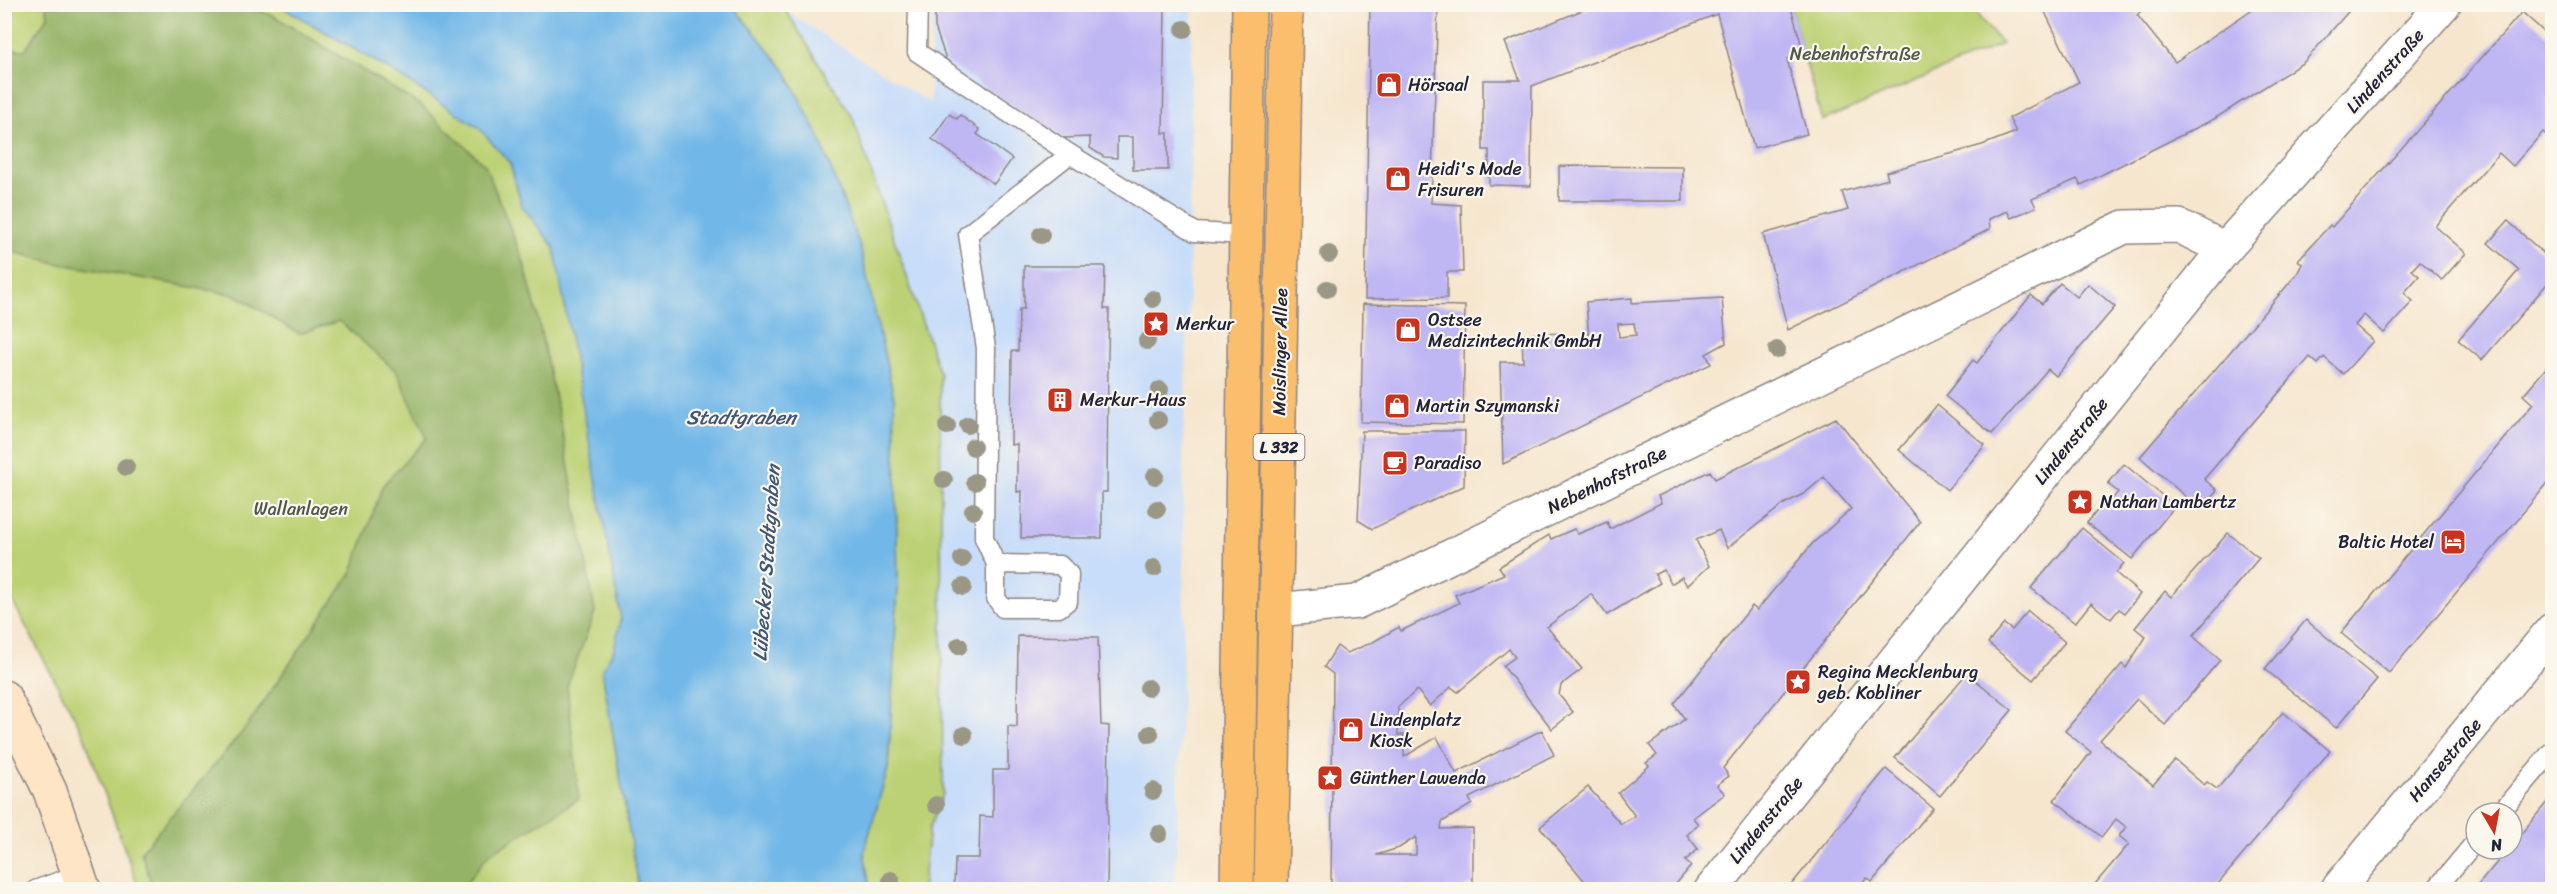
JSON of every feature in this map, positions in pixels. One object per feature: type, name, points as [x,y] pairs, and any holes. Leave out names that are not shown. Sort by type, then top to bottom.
[{"type":"main road","name":"Moislinger Allee","points":[[1237,890],[1249,4]]},
{"type":"main road","name":"Moislinger Allee","points":[[1271,890],[1286,4]]},
{"type":"main road","points":[[1246,235],[1281,238]]},
{"type":"main road","points":[[1242,610],[1277,610]]},
{"type":"main road","points":[[4,697],[50,791],[82,882]]},
{"type":"street","name":"Lindenstraße","points":[[1711,890],[2225,249],[2444,4]]},
{"type":"street","name":"Nebenhofstraße","points":[[1277,610],[1357,602],[2124,227],[2179,226],[2225,249]]},
{"type":"street","name":"Hansestraße","points":[[2337,890],[2553,630]]},
{"type":"lane","points":[[918,4],[917,52],[1070,154],[1195,232],[1246,235]]},
{"type":"lane","points":[[996,564],[984,538],[986,348],[968,234],[1070,154]]},
{"type":"lane","points":[[2510,801],[2553,751]]},
{"type":"lane","points":[[2435,890],[2464,855]]},
{"type":"lane","points":[[35,890],[82,882]]},
{"type":"shaded area","points":[[932,5],[1192,5],[1189,294],[1183,446],[1184,616],[1175,889],[922,889],[929,829],[943,794],[940,374],[852,116],[787,12],[930,103]]},
{"type":"green space","name":"Wallanlagen","points":[[4,5],[279,5],[390,70],[478,126],[510,163],[522,206],[554,247],[562,284],[621,618],[614,650],[602,670],[639,889],[139,889],[83,733],[5,587]]},
{"type":"green space","points":[[46,5],[241,5],[272,15],[422,106],[485,165],[523,260],[535,305],[562,430],[595,612],[567,686],[579,799],[488,855],[462,889],[153,889],[141,852],[248,725],[352,572],[383,485],[427,438],[396,371],[339,321],[299,334],[236,295],[56,263],[5,250],[5,49],[25,50],[48,16]]},
{"type":"green space","points":[[732,5],[779,5],[787,12],[852,116],[940,374],[943,794],[929,829],[922,889],[870,889],[864,852],[888,768],[898,585],[894,398],[860,246],[819,137],[785,70]]},
{"type":"green space","name":"Nebenhofstraße","points":[[1790,5],[1969,5],[2002,44],[1822,121]]},
{"type":"water","name":"Stadtgraben","points":[[279,5],[732,5],[785,70],[819,137],[860,246],[894,398],[898,585],[888,768],[864,852],[870,889],[639,889],[602,670],[614,650],[621,618],[554,247],[522,206],[510,163],[478,127],[390,70]]},
{"type":"building","points":[[935,4],[1165,4],[1163,133],[1168,133],[1168,170],[1133,170],[1133,137],[1117,137],[1117,158],[1104,157],[1090,148],[1090,137],[1062,138],[947,62],[935,27]]},
{"type":"building","points":[[1370,4],[1438,4],[1431,203],[1461,205],[1463,272],[1447,272],[1447,298],[1365,299]]},
{"type":"building","points":[[1597,4],[1790,4],[1804,54],[1787,59],[1807,134],[1754,148],[1717,14],[1532,86],[1531,186],[1489,185],[1489,150],[1483,150],[1483,80],[1520,80],[1505,42]]},
{"type":"building","points":[[2041,4],[2148,4],[2137,15],[2175,62],[2260,4],[2355,4],[2304,62],[2214,119],[2081,185],[2077,179],[2032,199],[2036,207],[2011,218],[2007,211],[1989,219],[1990,229],[1788,330],[1763,234],[1848,210],[1842,192],[1888,179],[1886,172],[1982,145],[2016,132],[2009,118],[2079,82]]},
{"type":"building","points":[[2522,12],[2552,39],[2552,140],[2543,132],[2513,166],[2499,153],[2435,226],[2466,253],[2442,280],[2420,261],[2412,270],[2419,276],[2404,293],[2413,301],[2384,333],[2364,315],[2355,325],[2373,341],[2343,374],[2324,357],[2318,364],[2310,357],[2204,479],[2217,490],[2200,509],[2140,457],[2297,274],[2302,264],[2298,260],[2330,225],[2332,227]]},
{"type":"building","points":[[949,114],[957,119],[960,115],[980,130],[977,134],[1012,159],[994,184],[932,139]]},
{"type":"building","points":[[1559,166],[1683,167],[1683,201],[1559,201]]},
{"type":"building","points":[[2508,221],[2552,261],[2552,278],[2482,360],[2458,340],[2519,270],[2488,243]]},
{"type":"building","name":"Merkur-Haus","points":[[1024,266],[1105,266],[1104,309],[1109,309],[1107,492],[1102,492],[1102,538],[1021,538],[1022,491],[1017,492],[1017,444],[1011,445],[1012,351],[1018,351],[1019,309],[1024,309]]},
{"type":"building","points":[[2060,283],[2077,297],[2088,284],[2115,307],[2056,376],[2048,369],[1992,434],[1945,396],[1973,360],[1977,363],[2031,295],[2042,304]]},
{"type":"building","points":[[1632,298],[1632,303],[1722,298],[1726,343],[1706,354],[1711,364],[1503,464],[1500,362],[1523,362],[1522,335],[1562,333],[1563,340],[1589,339],[1586,302]],"holes":[[[1634,323],[1636,335],[1619,337],[1618,324]]]},
{"type":"building","points":[[1363,304],[1465,306],[1463,424],[1361,422]]},
{"type":"building","points":[[2552,361],[2552,478],[2389,673],[2341,633],[2533,404],[2523,395]]},
{"type":"building","points":[[1937,405],[1985,445],[1947,490],[1899,450]]},
{"type":"building","points":[[1836,418],[1920,522],[1723,768],[1729,776],[1717,785],[1725,794],[1693,818],[1698,824],[1687,835],[1698,849],[1685,861],[1691,866],[1671,890],[1592,890],[1540,827],[1588,787],[1621,824],[1635,816],[1618,793],[1649,766],[1646,763],[1657,755],[1649,745],[1685,719],[1674,704],[1752,606],[1757,610],[1813,543],[1851,509],[1824,477],[1805,493],[1784,504],[1727,548],[1719,530],[1696,540],[1709,566],[1687,586],[1682,577],[1671,584],[1664,570],[1655,574],[1660,583],[1607,615],[1591,594],[1547,627],[1582,669],[1561,685],[1559,695],[1573,712],[1552,729],[1503,666],[1515,657],[1509,649],[1458,692],[1451,687],[1430,706],[1417,690],[1398,707],[1398,735],[1404,735],[1404,757],[1437,737],[1456,773],[1542,730],[1554,755],[1469,798],[1472,804],[1442,822],[1441,829],[1473,828],[1473,885],[1456,890],[1331,890],[1333,674],[1324,667],[1337,646],[1347,653],[1399,627],[1401,631],[1459,603],[1455,595],[1504,574],[1499,567],[1549,535],[1551,539],[1574,529],[1578,534],[1607,522],[1610,529],[1661,503],[1658,496],[1710,471],[1715,479]],"holes":[[[1416,837],[1416,855],[1376,855],[1399,848]]]},
{"type":"building","points":[[1362,431],[1465,431],[1464,486],[1372,529],[1358,520]]},
{"type":"building","points":[[2124,464],[2175,506],[2132,559],[2087,523],[2101,506],[2105,508],[2118,492],[2108,484]]},
{"type":"building","points":[[2082,528],[2124,563],[2116,573],[2140,594],[2125,613],[2119,609],[2111,619],[2091,603],[2075,623],[2031,588]]},
{"type":"building","points":[[2228,533],[2259,558],[2193,636],[2220,660],[2165,725],[2137,699],[2100,740],[2153,785],[2175,760],[2204,785],[2207,782],[2217,789],[2283,712],[2330,751],[2213,890],[2090,890],[2129,844],[2119,836],[2126,827],[2116,819],[2102,837],[2054,800],[2091,752],[2065,731],[2122,664],[2126,668],[2146,637],[2135,628],[2165,591],[2171,597]]},
{"type":"building","points":[[2028,611],[2065,642],[2033,680],[1988,643],[2004,624],[2012,630]]},
{"type":"building","points":[[2306,620],[2377,679],[2336,728],[2265,669]]},
{"type":"building","points":[[1018,636],[1098,637],[1101,725],[1109,726],[1107,890],[954,890],[955,858],[979,858],[980,816],[993,817],[993,770],[1008,770],[1008,726],[1017,727]]},
{"type":"building","points":[[1967,673],[2012,710],[1940,796],[1895,758]]},
{"type":"building","points":[[1886,769],[1933,808],[1872,882],[1867,878],[1856,890],[1787,890]]},
{"type":"building","points":[[2552,796],[2552,890],[2474,890],[2498,861],[2524,861],[2524,830]]},
{"type":"place","name":"Hörsaal","points":[[1389,85]]},
{"type":"place","name":"Heidi's Mode Frisuren","points":[[1398,179]]},
{"type":"place","name":"Merkur","points":[[1156,324]]},
{"type":"place","name":"Ostsee Medizintechnik GmbH","points":[[1408,330]]},
{"type":"place","name":"Merkur-Haus","points":[[1060,400]]},
{"type":"place","name":"Martin Szymanski","points":[[1397,406]]},
{"type":"place","name":"Paradiso","points":[[1395,463]]},
{"type":"place","name":"Nathan Lambertz","points":[[2080,502]]},
{"type":"place","name":"Baltic Hotel","points":[[2453,542]]},
{"type":"place","name":"Regina Mecklenburg geb. Kobliner","points":[[1798,682]]},
{"type":"place","name":"Lindenplatz Kiosk","points":[[1351,730]]},
{"type":"place","name":"Günther Lawenda","points":[[1330,778]]},
{"type":"water label","name":"Lübecker Stadtgraben","points":[[766,563]]}]
